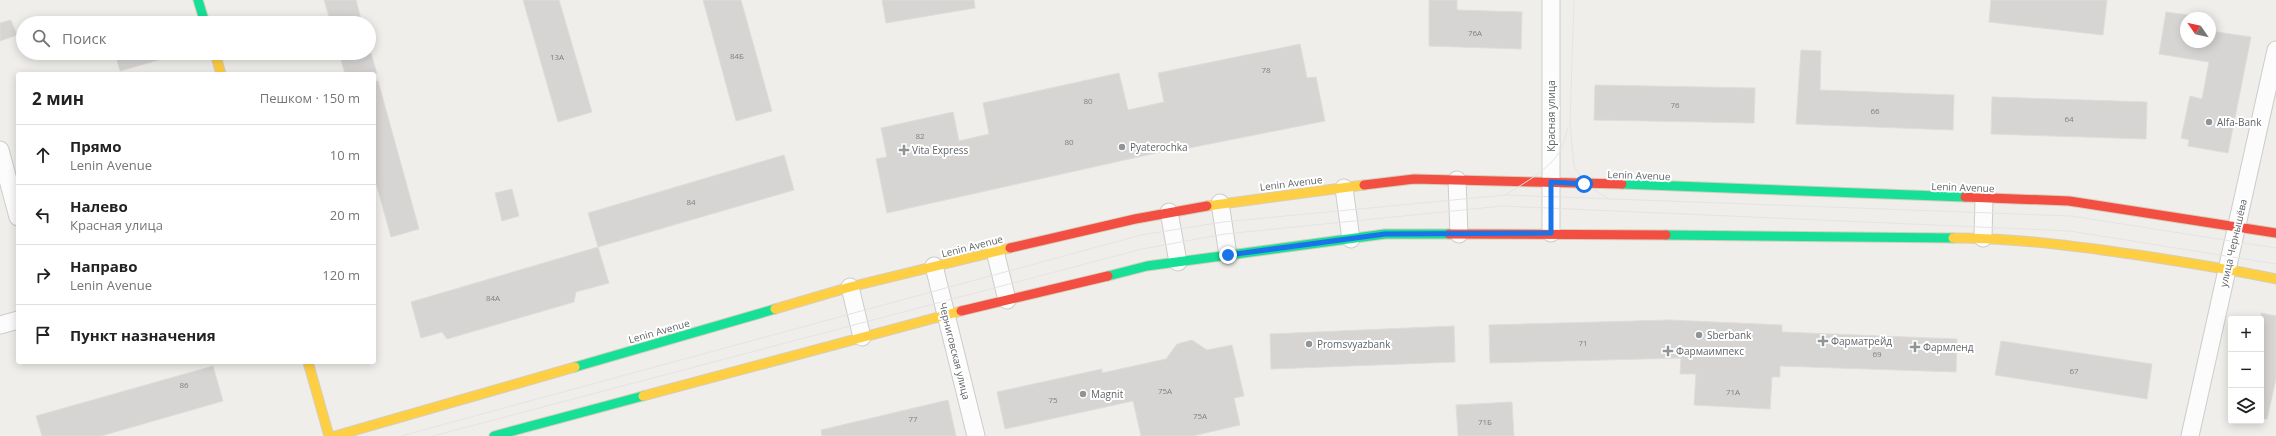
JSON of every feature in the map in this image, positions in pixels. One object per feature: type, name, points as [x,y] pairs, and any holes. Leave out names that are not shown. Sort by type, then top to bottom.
[{"type":"main road","points":[[198,0],[203,16]]},
{"type":"main road","points":[[217,60],[220,72]]},
{"type":"main road","name":"Lenin Avenue","points":[[335,436],[850,287],[934,266],[1169,212],[1220,203],[1414,179],[1551,182],[2069,202],[2238,226],[2276,233]]},
{"type":"main road","points":[[494,436],[946,314],[1147,266],[1385,234],[1551,233],[1755,237],[1983,238],[2071,244],[2227,268],[2276,279]]},
{"type":"main road","points":[[309,364],[328,436]]},
{"type":"street","name":"Красная улица","points":[[1551,0],[1551,233]]},
{"type":"street","name":"улица Чернышёва","points":[[2190,436],[2276,50]]},
{"type":"street","points":[[0,150],[16,210]]},
{"type":"street","points":[[1457,180],[1459,234]]},
{"type":"street","points":[[1344,188],[1351,239]]},
{"type":"street","points":[[1983,238],[1984,198]]},
{"type":"street","points":[[1220,203],[1228,255]]},
{"type":"street","points":[[1169,212],[1178,262]]},
{"type":"street","points":[[995,252],[1006,300]]},
{"type":"street","name":"Черниговская улица","points":[[934,266],[976,436]]},
{"type":"street","points":[[850,287],[862,337]]},
{"type":"street","points":[[0,325],[16,321]]},
{"type":"building","points":[[324,0],[356,0],[360,16],[329,16]]},
{"type":"building","points":[[523,0],[559,0],[592,112],[558,122]]},
{"type":"building","points":[[703,0],[741,0],[772,111],[736,121]]},
{"type":"building","points":[[882,0],[974,0],[975,8],[886,23]]},
{"type":"building","points":[[1429,0],[1457,0],[1457,10],[1522,12],[1521,49],[1429,46]]},
{"type":"building","points":[[1991,0],[2107,0],[2103,35],[1989,22]]},
{"type":"building","points":[[2166,12],[2180,14],[2180,48],[2216,48],[2216,32],[2251,37],[2228,153],[2188,146],[2189,140],[2181,138],[2190,96],[2202,99],[2209,62],[2159,54]]},
{"type":"building","points":[[11,20],[16,35],[0,41],[0,23]]},
{"type":"building","points":[[1300,44],[1307,78],[1316,77],[1325,121],[1174,151],[1174,149],[887,213],[876,159],[887,157],[881,128],[953,112],[959,141],[989,134],[983,103],[1119,73],[1128,110],[1164,102],[1158,73]]},
{"type":"building","points":[[1801,50],[1821,51],[1820,90],[1954,95],[1953,130],[1796,124]]},
{"type":"building","points":[[117,60],[158,60],[120,71]]},
{"type":"building","points":[[341,60],[373,60],[377,74],[376,72],[344,72]]},
{"type":"building","points":[[378,81],[419,229],[391,237],[376,183],[376,82]]},
{"type":"building","points":[[1595,85],[1755,88],[1754,123],[1594,120]]},
{"type":"building","points":[[1992,97],[2147,102],[2146,139],[1991,134]]},
{"type":"building","points":[[784,155],[794,190],[598,247],[588,213]]},
{"type":"building","points":[[512,189],[519,216],[502,221],[495,193]]},
{"type":"building","points":[[598,247],[609,283],[576,292],[574,302],[447,339],[442,332],[421,338],[411,302]]},
{"type":"building","points":[[2261,313],[2276,316],[2276,379],[2267,419],[2264,419],[2264,316],[2261,316]]},
{"type":"building","points":[[1670,320],[1782,325],[1782,332],[1957,339],[1956,372],[1780,366],[1780,377],[1772,377],[1770,409],[1694,405],[1696,374],[1680,374],[1681,358],[1490,363],[1489,325]]},
{"type":"building","points":[[1454,326],[1455,362],[1271,369],[1270,334]]},
{"type":"building","points":[[1192,340],[1207,350],[1232,345],[1244,396],[1234,398],[1240,425],[1193,436],[1141,436],[1133,401],[1005,429],[997,392],[1102,369],[1102,373],[1166,359],[1177,344]]},
{"type":"building","points":[[2001,341],[2152,364],[2147,399],[1995,375]]},
{"type":"building","points":[[213,366],[223,401],[101,436],[42,436],[36,416]]},
{"type":"building","points":[[948,400],[956,436],[822,436],[821,430]]},
{"type":"building","points":[[1512,402],[1514,436],[1458,436],[1456,405]]},
{"type":"tram line","points":[[1574,0],[1570,124],[1574,166],[1585,184],[1609,199]]},
{"type":"tram line","points":[[1505,195],[1536,175],[1551,163],[1561,149],[1568,128]]},
{"type":"tram line","points":[[401,436],[1141,235],[1223,222],[1505,195],[2071,216],[2276,248]]},
{"type":"tram line","points":[[433,436],[1142,249],[1225,234],[1502,206],[2070,231],[2276,264]]},
{"type":"traffic: fast","points":[[198,0],[203,16]]},
{"type":"traffic: fast","points":[[1622,184],[1965,197]]},
{"type":"traffic: fast","points":[[1108,276],[1147,266],[1385,234],[1449,234]]},
{"type":"traffic: fast","points":[[1666,235],[1953,238]]},
{"type":"traffic: fast","points":[[575,367],[775,309]]},
{"type":"traffic: fast","points":[[494,436],[643,396]]},
{"type":"traffic: slow","points":[[217,60],[220,72]]},
{"type":"traffic: slow","points":[[1207,206],[1364,185]]},
{"type":"traffic: slow","points":[[1953,238],[1976,238],[2046,243],[2138,255],[2276,279]]},
{"type":"traffic: slow","points":[[775,309],[850,287],[1010,248]]},
{"type":"traffic: slow","points":[[643,396],[961,311]]},
{"type":"traffic: slow","points":[[309,364],[329,436]]},
{"type":"traffic: slow","points":[[335,436],[575,367]]},
{"type":"traffic: jam","points":[[1364,185],[1414,179],[1622,184]]},
{"type":"traffic: jam","points":[[1965,197],[2069,201],[2276,233]]},
{"type":"traffic: jam","points":[[1010,248],[1135,219],[1207,206]]},
{"type":"traffic: jam","points":[[1449,234],[1666,235]]},
{"type":"traffic: jam","points":[[961,311],[1108,276]]},
{"type":"place","name":"Alfa-Bank","points":[[2209,122]]},
{"type":"place","name":"Pyaterochka","points":[[1122,147]]},
{"type":"place","name":"Vita Express","points":[[904,150]]},
{"type":"place","name":"Sberbank","points":[[1699,335]]},
{"type":"place","name":"Фарматрейд","points":[[1823,341]]},
{"type":"place","name":"Promsvyazbank","points":[[1309,344]]},
{"type":"place","name":"Фармленд","points":[[1915,347]]},
{"type":"place","name":"Фармаимпекс","points":[[1668,351]]},
{"type":"place","name":"Magnit","points":[[1083,394]]},
{"type":"route","points":[[1228,255],[1385,234],[1551,233],[1551,182],[1584,184]]}]
